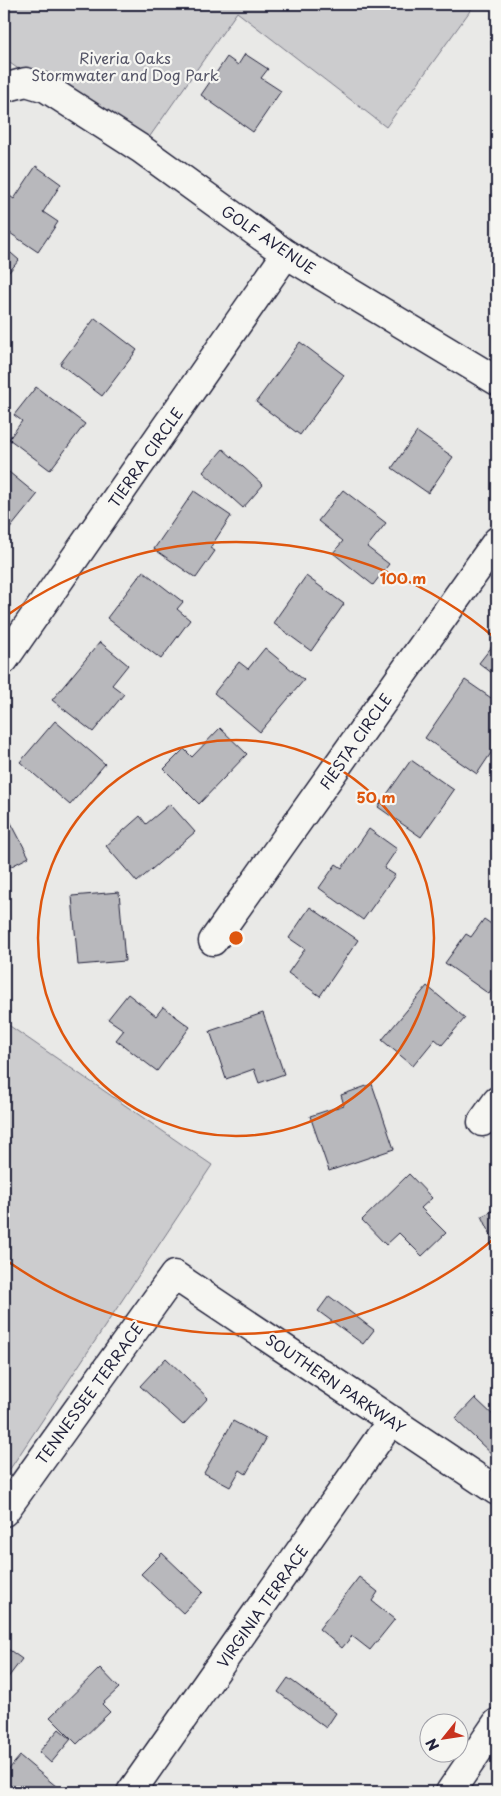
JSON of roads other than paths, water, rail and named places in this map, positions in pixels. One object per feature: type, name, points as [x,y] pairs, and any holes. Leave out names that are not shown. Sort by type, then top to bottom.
[{"type":"street","name":"GOLF AVENUE","points":[[4,88],[26,82],[46,88],[141,149],[286,254],[497,381]]},
{"type":"street","name":"TIERRA CIRCLE","points":[[4,660],[286,254]]},
{"type":"street","name":"FIESTA CIRCLE","points":[[213,941],[497,541]]},
{"type":"street","name":"SOUTHERN PARKWAY","points":[[174,1275],[497,1491]]},
{"type":"street","name":"TENNESSEE TERRACE","points":[[4,1512],[174,1275]]},
{"type":"street","name":"VIRGINIA TERRACE","points":[[131,1792],[392,1420]]},
{"type":"street","points":[[450,1792],[497,1723]]},
{"type":"park label","name":"Riveria Oaks Stormwater and Dog Park","points":[[125,66]]}]
